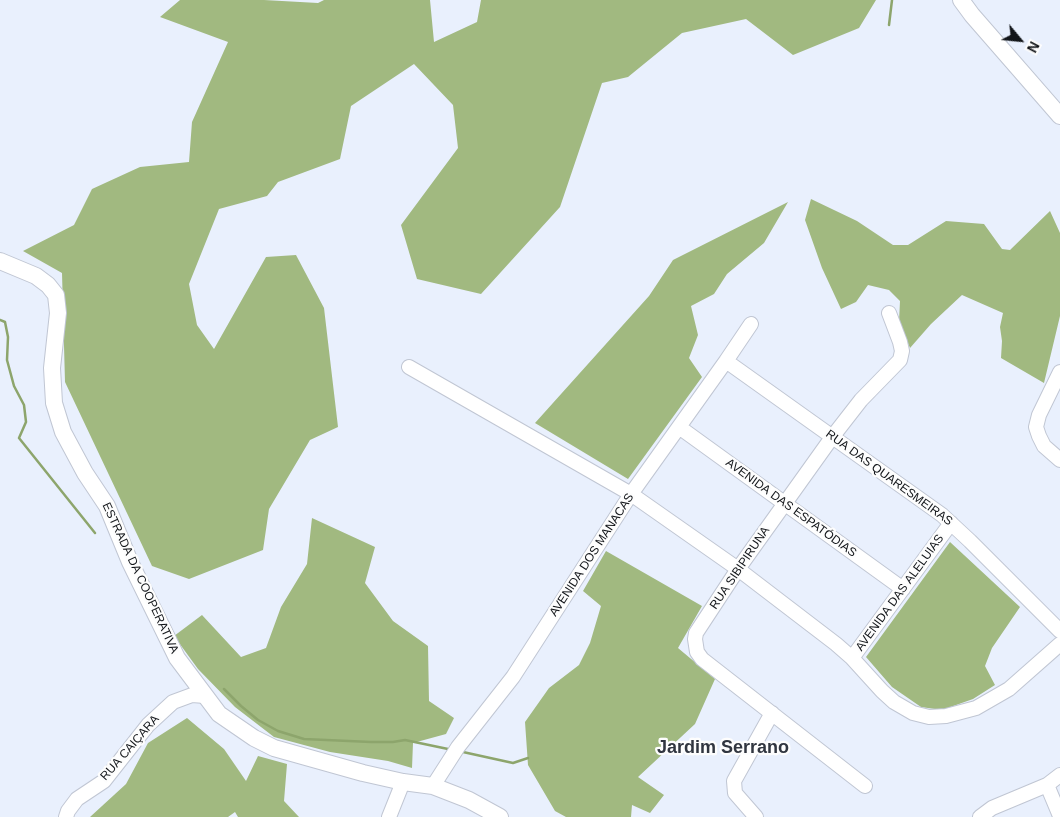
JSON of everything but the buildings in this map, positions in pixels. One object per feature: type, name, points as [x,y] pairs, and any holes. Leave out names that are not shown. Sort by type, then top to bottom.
[{"type":"main road","points":[[962,0],[972,15],[1060,116]]},
{"type":"main road","name":"ESTRADA DA COOPERATIVA","points":[[0,261],[36,276],[48,285],[56,295],[58,313],[52,368],[54,403],[63,432],[85,472],[107,506],[130,562],[177,658],[219,714],[254,738],[274,748],[363,774],[433,786],[469,800],[500,817]]},
{"type":"street","name":"RUA SIBIPIRUNA","points":[[865,786],[702,659],[695,645],[696,633],[784,504],[856,406],[901,356],[900,342],[888,313]]},
{"type":"street","name":"AVENIDA DOS MANACAS","points":[[433,786],[458,747],[513,677],[631,494],[751,324]]},
{"type":"street","name":"RUA DAS QUARESMEIRAS","points":[[726,361],[833,436],[951,523],[1060,631]]},
{"type":"street","name":"AVENIDA DAS ALELUIAS","points":[[409,367],[631,494],[738,569],[852,658],[951,523]]},
{"type":"street","points":[[1060,372],[1039,415],[1036,427],[1044,446],[1060,460]]},
{"type":"street","name":"AVENIDA DAS ESPATÓDIAS","points":[[679,427],[903,588]]},
{"type":"street","points":[[852,658],[894,702],[913,713],[929,717],[946,716],[976,708],[1008,689],[1060,644]]},
{"type":"street","name":"RUA CAIÇARA","points":[[66,817],[77,799],[104,781],[148,725],[173,702],[192,695],[204,696]]},
{"type":"street","points":[[756,817],[735,793],[734,781],[772,713]]},
{"type":"street","points":[[980,817],[992,808],[1047,785],[1060,775]]},
{"type":"street","points":[[389,817],[403,782]]},
{"type":"street","points":[[1047,785],[1060,816]]},
{"type":"green space","points":[[180,0],[264,0],[318,3],[324,0],[430,0],[434,42],[477,22],[481,0],[876,0],[859,28],[793,55],[746,19],[682,33],[628,77],[602,83],[560,207],[481,294],[417,279],[401,225],[458,148],[453,105],[414,64],[351,106],[340,159],[278,182],[267,196],[219,209],[189,284],[197,325],[214,349],[266,257],[296,255],[324,308],[338,427],[310,440],[269,509],[263,550],[189,579],[152,566],[65,382],[62,273],[23,251],[74,225],[92,189],[140,167],[189,162],[192,122],[228,42],[160,17]]},
{"type":"green space","points":[[811,199],[857,221],[893,245],[908,245],[946,221],[984,224],[1002,249],[1010,250],[1050,211],[1060,233],[1060,316],[1044,383],[1001,358],[1002,341],[1000,327],[1003,313],[962,295],[931,324],[910,348],[899,322],[900,301],[889,290],[868,285],[856,302],[841,309],[822,268],[805,220]]},
{"type":"green space","points":[[788,202],[764,243],[727,274],[714,294],[691,306],[698,335],[689,358],[702,377],[628,479],[535,423],[649,296],[673,260]]},
{"type":"green space","points":[[312,518],[375,547],[365,583],[393,621],[428,646],[429,701],[454,718],[446,734],[413,743],[412,768],[388,761],[330,752],[274,737],[235,707],[198,669],[174,636],[202,615],[241,657],[266,648],[281,607],[307,564]]},
{"type":"green space","points":[[950,542],[1020,607],[992,648],[985,666],[995,685],[973,699],[942,710],[921,707],[892,687],[866,657]]},
{"type":"green space","points":[[606,551],[702,606],[678,648],[715,679],[695,724],[638,777],[664,795],[650,813],[632,805],[631,817],[566,817],[555,811],[528,765],[525,722],[549,688],[579,665],[590,643],[601,606],[583,591]]},
{"type":"green space","points":[[187,718],[224,749],[246,781],[258,756],[287,764],[284,801],[299,817],[238,817],[235,812],[228,817],[90,817],[126,784],[148,743]]},
{"type":"waterway","points":[[889,25],[892,0]]},
{"type":"waterway","points":[[0,320],[5,322],[8,337],[7,360],[14,386],[24,405],[26,422],[19,438],[95,533]]},
{"type":"waterway","points":[[224,689],[258,720],[278,731],[304,739],[371,742],[405,740],[448,749]]},
{"type":"waterway","points":[[463,752],[513,763],[528,758]]},
{"type":"district","name":"Jardim Serrano","points":[[723,748]]}]
